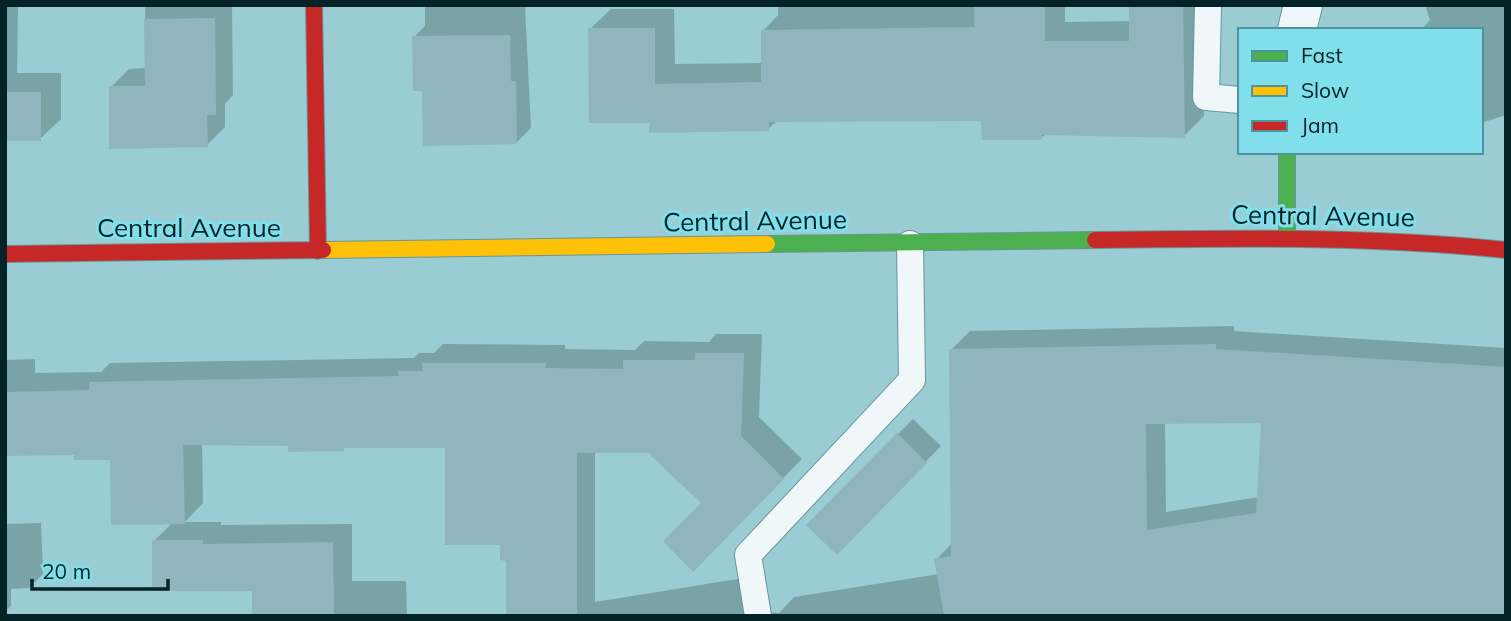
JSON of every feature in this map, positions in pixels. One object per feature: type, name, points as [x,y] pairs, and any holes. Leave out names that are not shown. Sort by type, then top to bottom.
[{"type":"street","points":[[314,5],[318,251]]},
{"type":"street","points":[[1297,28],[1303,5]]},
{"type":"street","points":[[1287,154],[1287,237]]},
{"type":"street","name":"Central Avenue","points":[[5,254],[1287,237],[1435,243],[1506,250]]},
{"type":"lane","points":[[1208,5],[1206,97],[1238,100]]},
{"type":"lane","points":[[758,616],[748,555],[912,380],[910,244]]},
{"type":"building","points":[[974,5],[1045,5],[1045,41],[1129,41],[1129,5],[1183,5],[1185,138],[1042,135],[1042,140],[982,140],[981,121],[769,122],[769,131],[649,133],[650,123],[589,123],[588,28],[655,28],[655,84],[761,82],[761,30],[974,27]]},
{"type":"building","points":[[215,18],[216,115],[207,115],[208,147],[109,149],[109,86],[145,86],[144,19]]},
{"type":"building","points":[[510,35],[511,81],[516,81],[517,144],[423,146],[422,91],[413,91],[412,36]]},
{"type":"building","points":[[5,92],[41,92],[41,141],[5,141]]},
{"type":"building","points":[[1216,344],[1216,349],[1506,367],[1506,616],[944,616],[934,559],[951,556],[949,349]],"holes":[[[1261,423],[1256,513],[1147,530],[1146,424]]]},
{"type":"building","points":[[695,353],[744,353],[741,436],[784,479],[693,572],[663,541],[701,503],[648,453],[577,453],[577,616],[506,616],[506,561],[500,560],[500,545],[445,545],[445,448],[344,448],[344,451],[288,452],[288,446],[183,445],[185,524],[111,525],[110,460],[74,460],[74,455],[5,456],[5,392],[89,390],[89,382],[398,376],[398,371],[422,371],[422,363],[546,363],[546,368],[623,369],[623,360],[695,360]]},
{"type":"building","points":[[897,433],[927,463],[837,555],[806,525]]},
{"type":"building","points":[[152,540],[203,540],[203,544],[333,542],[334,616],[252,616],[252,591],[152,591]]},
{"type":"traffic: fast","points":[[1287,154],[1287,237]]},
{"type":"traffic: fast","points":[[767,244],[1095,240]]},
{"type":"traffic: slow","points":[[323,250],[767,244]]},
{"type":"traffic: jam","points":[[314,5],[318,251]]},
{"type":"traffic: jam","points":[[1095,240],[1352,240],[1506,250]]},
{"type":"traffic: jam","points":[[5,254],[323,250]]}]
